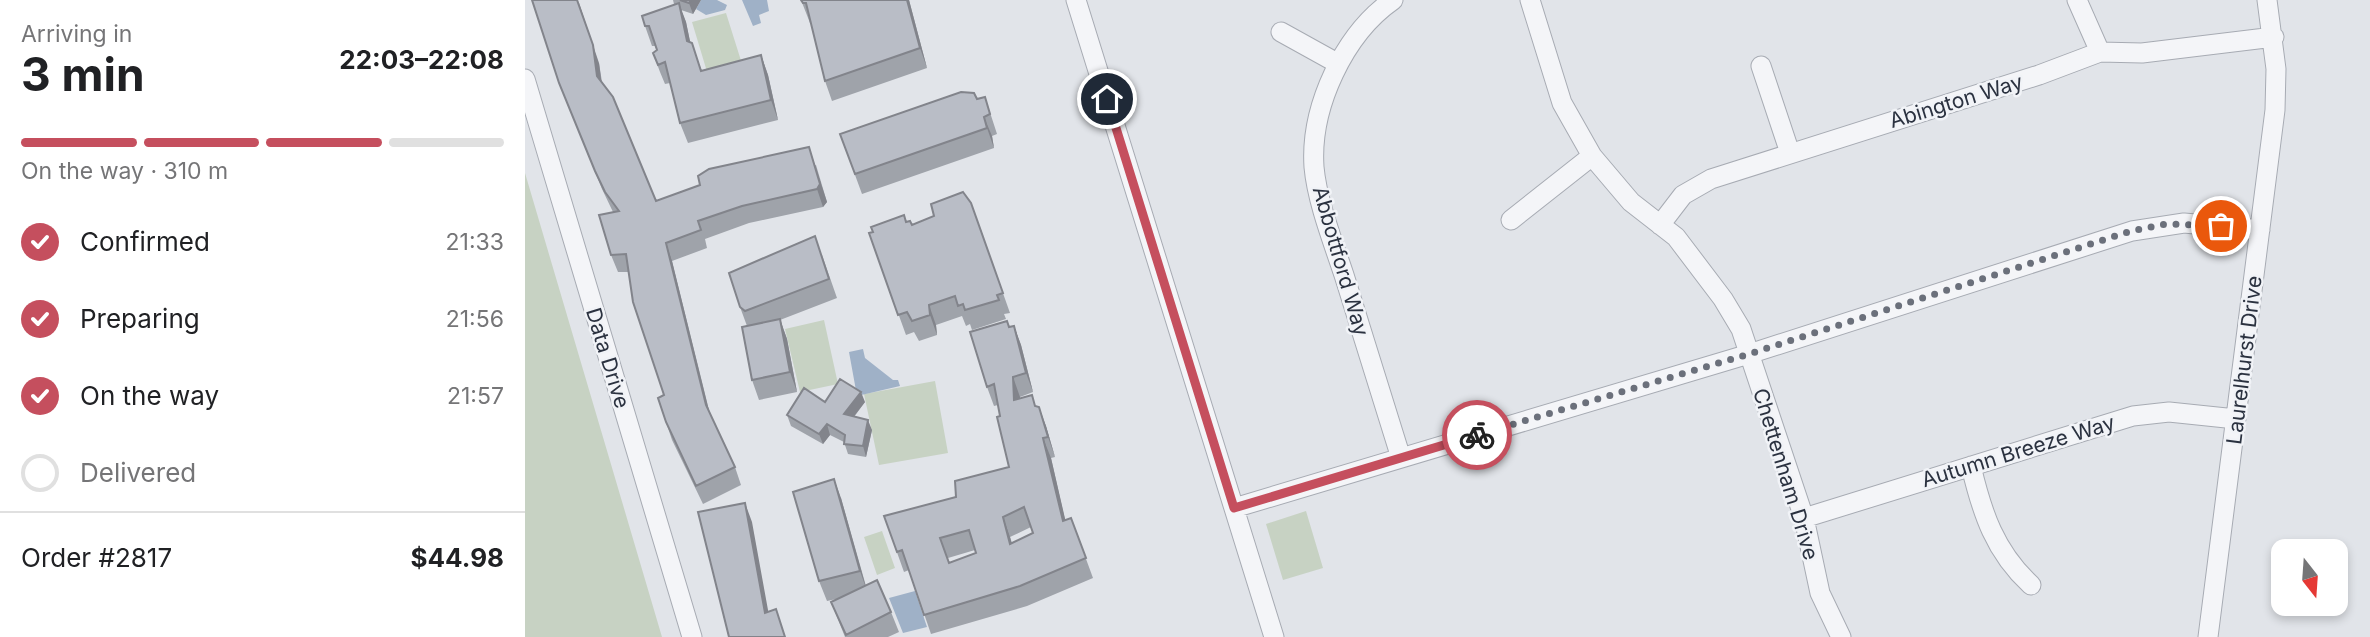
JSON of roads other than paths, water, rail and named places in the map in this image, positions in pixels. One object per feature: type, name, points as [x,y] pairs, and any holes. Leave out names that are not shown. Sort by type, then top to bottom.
[{"type":"street","points":[[1076,0],[1275,637]]},
{"type":"street","name":"Abbottford Way","points":[[1393,0],[1372,19],[1337,63],[1323,101],[1316,135],[1314,169],[1327,223],[1401,458]]},
{"type":"street","name":"Chettenham Drive","points":[[1530,0],[1562,103],[1592,156],[1632,202],[1676,237],[1723,299],[1741,329],[1804,518],[1820,593],[1841,637]]},
{"type":"street","points":[[2077,0],[2100,52]]},
{"type":"street","name":"Laurelhurst Drive","points":[[2207,637],[2275,110],[2274,37],[2267,0]]},
{"type":"street","points":[[1281,32],[1337,63]]},
{"type":"street","name":"Abington Way","points":[[1660,225],[1672,206],[1696,186],[1790,153],[2039,75],[2100,52],[2142,53],[2274,37]]},
{"type":"street","points":[[1761,66],[1790,153]]},
{"type":"street","name":"Data Drive","points":[[525,79],[692,637]]},
{"type":"street","points":[[1511,220],[1592,156]]},
{"type":"street","points":[[1234,508],[1749,354],[2148,226],[2184,223],[2260,230]]},
{"type":"street","name":"Autumn Breeze Way","points":[[1804,518],[2133,416],[2169,412],[2237,419]]},
{"type":"street","points":[[1971,466],[1979,504],[1992,536],[2010,564],[2031,585]]},
{"type":"water","points":[[701,0],[717,0],[727,5],[725,10],[706,15],[696,9]]},
{"type":"water","points":[[742,0],[767,0],[769,11],[759,15],[761,23],[753,26]]},
{"type":"water","points":[[863,349],[865,358],[893,380],[898,380],[900,386],[857,396],[849,352]]},
{"type":"water","points":[[915,591],[927,627],[903,633],[889,598]]}]
